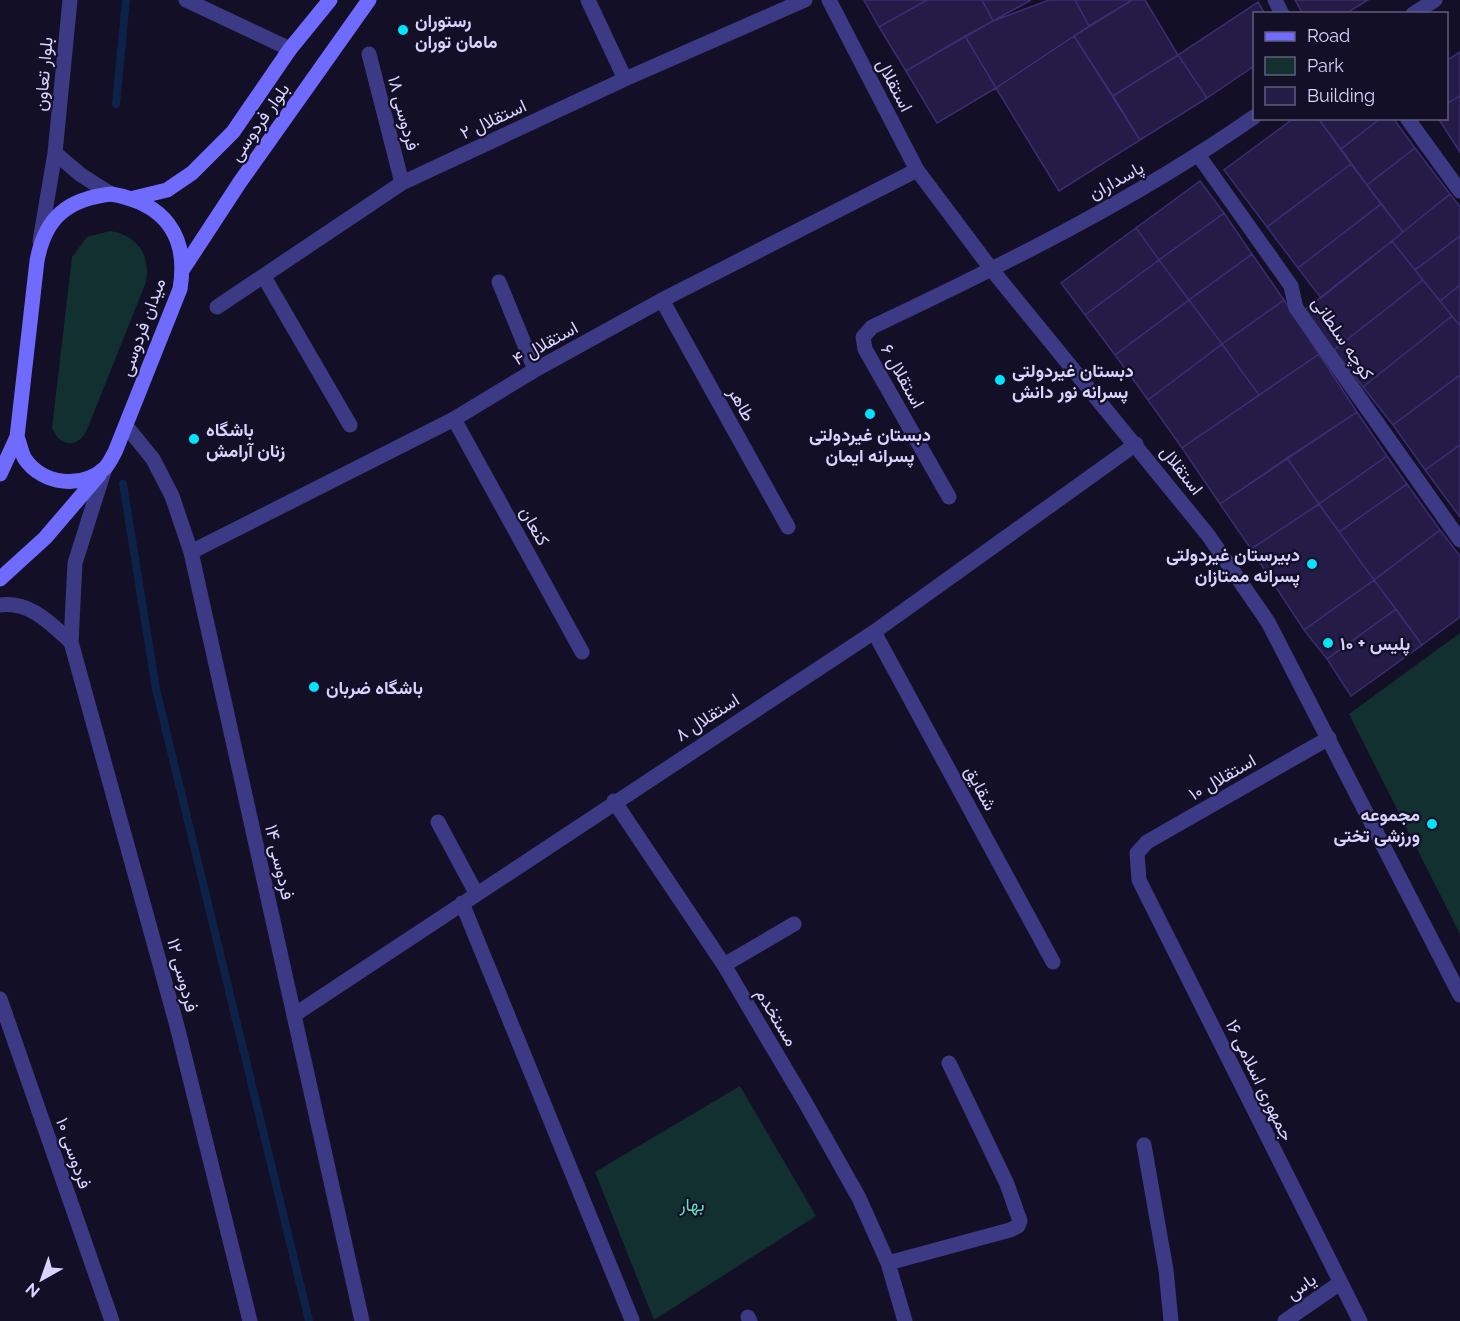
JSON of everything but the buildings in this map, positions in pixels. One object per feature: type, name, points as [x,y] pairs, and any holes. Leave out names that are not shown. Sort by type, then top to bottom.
[{"type":"main road","name":"بلوار فردوسی","points":[[134,198],[167,190],[192,173],[233,132],[290,49],[330,0]]},
{"type":"main road","name":"بلوار فردوسی","points":[[183,269],[240,182],[369,0]]},
{"type":"main road","name":"میدان فردوسی","points":[[17,436],[40,242],[51,222],[68,206],[88,197],[111,194],[134,198],[154,208],[170,225],[180,246],[183,269],[180,289],[126,426],[105,468]]},
{"type":"main road","points":[[17,436],[25,458],[41,474],[63,482],[86,480],[105,468]]},
{"type":"main road","points":[[0,474],[17,436]]},
{"type":"main road","points":[[0,579],[45,538],[105,468]]},
{"type":"street","name":"بلوار تعاون","points":[[40,242],[55,153],[70,0]]},
{"type":"street","points":[[186,0],[290,49]]},
{"type":"street","points":[[588,0],[625,79]]},
{"type":"street","name":"استقلال ۲","points":[[217,308],[402,183],[625,79],[805,0]]},
{"type":"street","name":"استقلال","points":[[829,0],[917,170],[992,270],[1208,535],[1268,622],[1460,995]]},
{"type":"street","points":[[1416,12],[1436,0]]},
{"type":"street","name":"فردوسی ۱۸","points":[[369,54],[402,183]]},
{"type":"street","name":"پاسداران","points":[[992,270],[1199,156],[1253,118]]},
{"type":"street","points":[[1408,120],[1460,190]]},
{"type":"street","points":[[55,153],[81,175],[111,194]]},
{"type":"street","name":"کوچه سلطانی","points":[[1199,156],[1291,286],[1296,308],[1460,540]]},
{"type":"street","name":"استقلال ۴","points":[[191,552],[454,419],[535,370],[662,300],[917,170]]},
{"type":"street","name":"استقلال ۶","points":[[949,497],[865,349],[863,337],[872,327],[992,270]]},
{"type":"street","points":[[264,277],[350,425]]},
{"type":"street","points":[[499,282],[535,370]]},
{"type":"street","name":"طاهر","points":[[662,300],[788,527]]},
{"type":"street","name":"کنعان","points":[[454,419],[582,652]]},
{"type":"street","name":"فردوسی ۱۴","points":[[126,426],[153,459],[172,496],[191,552],[362,1321]]},
{"type":"street","name":"استقلال ۸","points":[[294,1015],[614,801],[874,632],[1136,444]]},
{"type":"street","points":[[71,642],[75,563],[105,468]]},
{"type":"street","points":[[0,605],[14,603],[39,614],[71,642]]},
{"type":"street","name":"شقایق","points":[[874,632],[1053,962]]},
{"type":"street","name":"فردوسی ۱۲","points":[[71,642],[174,1014],[250,1321]]},
{"type":"street","name":"استقلال ۱۰","points":[[1137,853],[1147,842],[1329,738]]},
{"type":"street","name":"مستخدم","points":[[614,801],[724,965],[859,1198],[888,1263],[905,1321]]},
{"type":"street","points":[[438,822],[476,893]]},
{"type":"street","name":"جمهوری اسلامی ۱۶","points":[[1137,853],[1139,880],[1360,1321]]},
{"type":"street","points":[[462,903],[632,1320]]},
{"type":"street","points":[[724,965],[794,924]]},
{"type":"street","name":"فردوسی ۱۰","points":[[0,999],[112,1321]]},
{"type":"street","points":[[888,1263],[1010,1230],[1018,1226],[1020,1221],[1007,1184],[949,1063]]},
{"type":"street","points":[[1144,1145],[1166,1270],[1171,1321]]},
{"type":"street","name":"یاس","points":[[1285,1321],[1340,1283]]},
{"type":"green space","points":[[110,231],[128,237],[140,248],[146,263],[146,282],[86,432],[73,443],[63,442],[52,428],[72,257],[87,237]]},
{"type":"green space","name":"مجموعه ورزشی تختی","points":[[1460,633],[1460,934],[1349,714]]},
{"type":"green space","name":"بهار","points":[[740,1086],[816,1216],[654,1320],[595,1172]]},
{"type":"waterway","points":[[116,104],[126,0]]},
{"type":"waterway","points":[[123,484],[156,689],[309,1321]]},
{"type":"place","name":"رستوران مامان توران","points":[[403,30]]},
{"type":"place","name":"دبستان غیردولتی پسرانه نور دانش","points":[[1000,380]]},
{"type":"place","name":"دبستان غیردولتی پسرانه ایمان","points":[[870,414]]},
{"type":"place","name":"باشگاه زنان آرامش","points":[[194,439]]},
{"type":"place","name":"دبیرستان غیردولتی پسرانه ممتازان","points":[[1312,564]]},
{"type":"place","name":"پلیس + ۱۰","points":[[1328,643]]},
{"type":"place","name":"باشگاه ضربان","points":[[314,687]]},
{"type":"place","name":"مجموعه ورزشی تختی","points":[[1432,824]]}]
